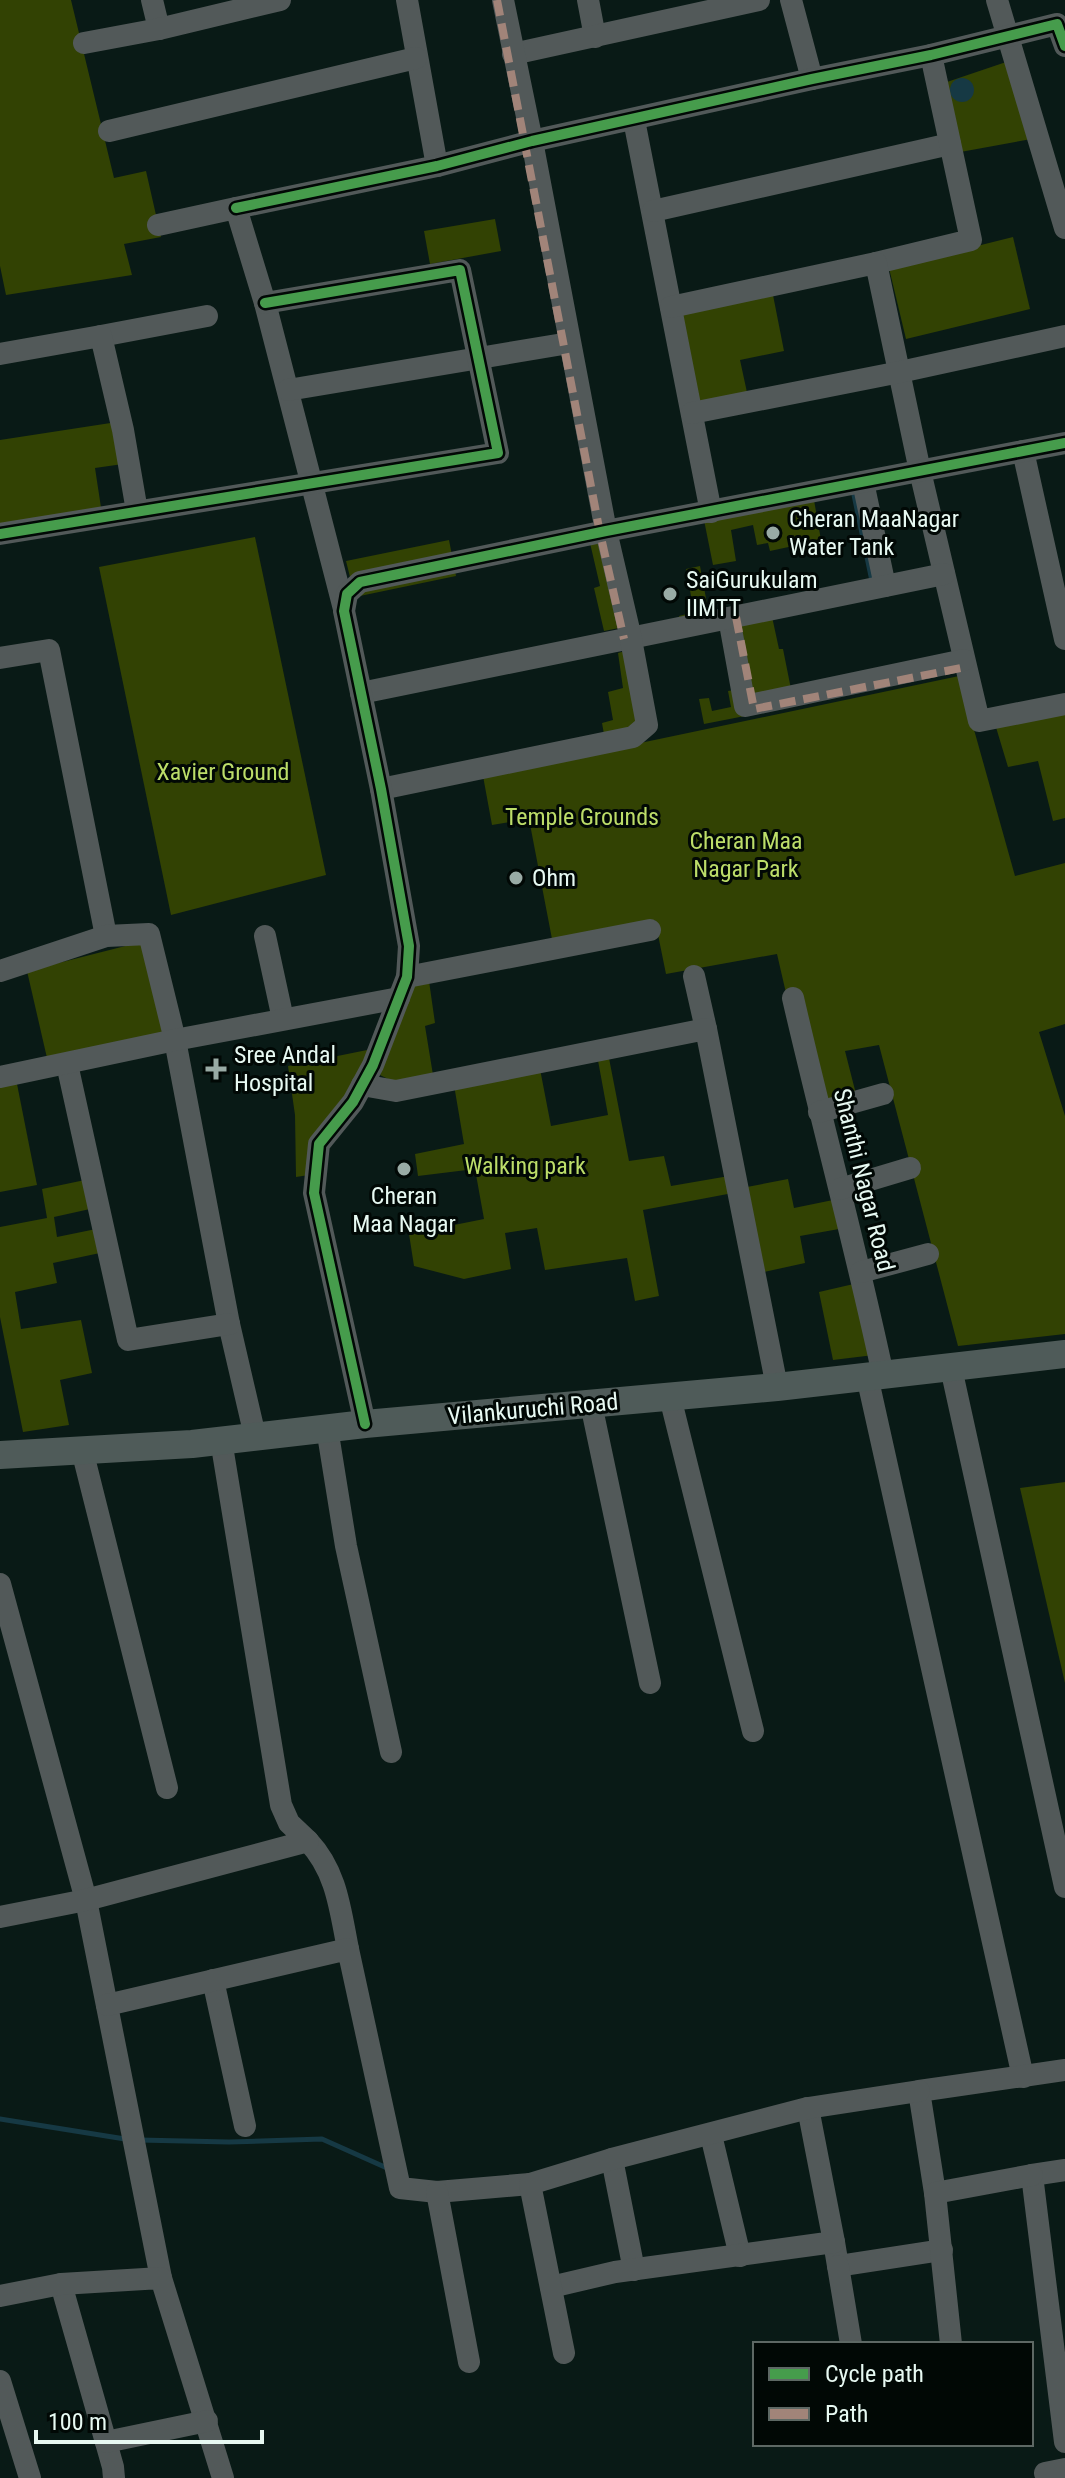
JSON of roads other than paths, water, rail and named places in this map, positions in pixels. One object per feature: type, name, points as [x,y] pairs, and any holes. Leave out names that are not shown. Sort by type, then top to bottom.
[{"type":"main road","name":"Vilankuruchi Road","points":[[0,1455],[192,1444],[365,1424],[777,1387],[1065,1354]]},
{"type":"street","points":[[152,0],[159,29]]},
{"type":"street","points":[[84,43],[280,0]]},
{"type":"street","points":[[407,0],[437,166]]},
{"type":"street","points":[[381,789],[633,737],[647,725],[606,531],[503,0]]},
{"type":"street","points":[[588,0],[595,37]]},
{"type":"street","points":[[513,54],[595,37],[683,9],[759,0]]},
{"type":"street","points":[[791,0],[812,79]]},
{"type":"street","points":[[1000,1],[1065,228]]},
{"type":"street","points":[[158,225],[437,166],[532,141],[931,55],[1057,24],[1065,46]]},
{"type":"street","points":[[671,307],[971,240],[931,55]]},
{"type":"street","points":[[109,131],[416,58]]},
{"type":"street","points":[[634,120],[711,512]]},
{"type":"street","points":[[653,211],[950,144]]},
{"type":"street","points":[[236,208],[265,303],[344,611],[381,789],[409,946],[403,987],[373,1065],[353,1102],[319,1144],[314,1193],[365,1424]]},
{"type":"street","points":[[876,263],[920,471],[979,721],[1065,704]]},
{"type":"street","points":[[0,534],[498,453],[460,270],[265,303]]},
{"type":"street","points":[[0,354],[207,316]]},
{"type":"street","points":[[101,336],[123,430],[137,511]]},
{"type":"street","points":[[692,413],[1065,336]]},
{"type":"street","points":[[288,390],[569,343]]},
{"type":"street","points":[[344,611],[347,594],[360,582],[606,531],[1065,443]]},
{"type":"street","points":[[1023,451],[1065,639]]},
{"type":"street","points":[[863,482],[885,586]]},
{"type":"street","points":[[361,693],[944,574]]},
{"type":"street","points":[[729,618],[745,706],[964,660]]},
{"type":"street","points":[[0,658],[49,650],[106,936]]},
{"type":"street","points":[[0,1077],[283,1019],[403,987],[650,930]]},
{"type":"street","points":[[0,971],[106,936],[149,934],[175,1040],[229,1324],[255,1436]]},
{"type":"street","points":[[265,936],[283,1019]]},
{"type":"street","points":[[694,976],[777,1387]]},
{"type":"street","name":"Shanthi Nagar Road","points":[[793,998],[861,1272],[875,1376],[1023,2077]]},
{"type":"street","points":[[362,1085],[396,1091],[706,1029]]},
{"type":"street","points":[[67,1064],[128,1340],[229,1324]]},
{"type":"street","points":[[819,1112],[883,1094]]},
{"type":"street","points":[[840,1189],[910,1168]]},
{"type":"street","points":[[861,1272],[928,1254]]},
{"type":"street","points":[[951,1368],[1065,1887]]},
{"type":"street","points":[[670,1397],[753,1731]]},
{"type":"street","points":[[591,1404],[650,1683]]},
{"type":"street","points":[[327,1428],[346,1546],[391,1752]]},
{"type":"street","points":[[221,1440],[281,1805],[289,1823],[322,1856],[330,1873],[400,2188],[437,2192],[530,2184],[612,2159],[808,2108],[1065,2070]]},
{"type":"street","points":[[82,1450],[167,1788]]},
{"type":"street","points":[[0,1584],[86,1900],[161,2278],[223,2478]]},
{"type":"street","points":[[0,1917],[86,1900],[308,1841]]},
{"type":"street","points":[[107,2005],[348,1949]]},
{"type":"street","points":[[213,1980],[245,2126]]},
{"type":"street","points":[[919,2091],[935,2193],[951,2342]]},
{"type":"street","points":[[808,2108],[851,2342]]},
{"type":"street","points":[[711,2135],[740,2256]]},
{"type":"street","points":[[612,2159],[634,2270]]},
{"type":"street","points":[[935,2193],[1065,2170]]},
{"type":"street","points":[[1032,2175],[1065,2442]]},
{"type":"street","points":[[530,2184],[564,2353]]},
{"type":"street","points":[[437,2192],[469,2362]]},
{"type":"street","points":[[551,2287],[615,2272],[834,2242]]},
{"type":"street","points":[[838,2266],[942,2250]]},
{"type":"street","points":[[0,2296],[61,2284],[161,2278]]},
{"type":"street","points":[[61,2284],[114,2478]]},
{"type":"street","points":[[0,2381],[30,2478]]},
{"type":"street","points":[[106,2442],[207,2421]]},
{"type":"water","points":[[962,78],[973,85],[974,90],[967,101],[962,102],[951,95],[950,90],[957,79]]},
{"type":"waterway","points":[[854,495],[872,581]]},
{"type":"waterway","points":[[0,2119],[125,2139]]},
{"type":"waterway","points":[[139,2140],[229,2142],[322,2139],[387,2168]]},
{"type":"place","name":"Cheran MaaNagar Water Tank","points":[[773,533]]},
{"type":"place","name":"SaiGurukulam IIMTT","points":[[670,594]]},
{"type":"place","name":"Ohm","points":[[516,878]]},
{"type":"place","name":"Sree Andal Hospital","points":[[216,1069]]},
{"type":"place","name":"Cheran Maa Nagar","points":[[404,1169]]},
{"type":"park label","name":"Xavier Ground","points":[[223,772]]},
{"type":"park label","name":"Temple Grounds","points":[[582,817]]},
{"type":"park label","name":"Cheran Maa Nagar Park","points":[[746,855]]},
{"type":"park label","name":"Walking park","points":[[525,1166]]}]
